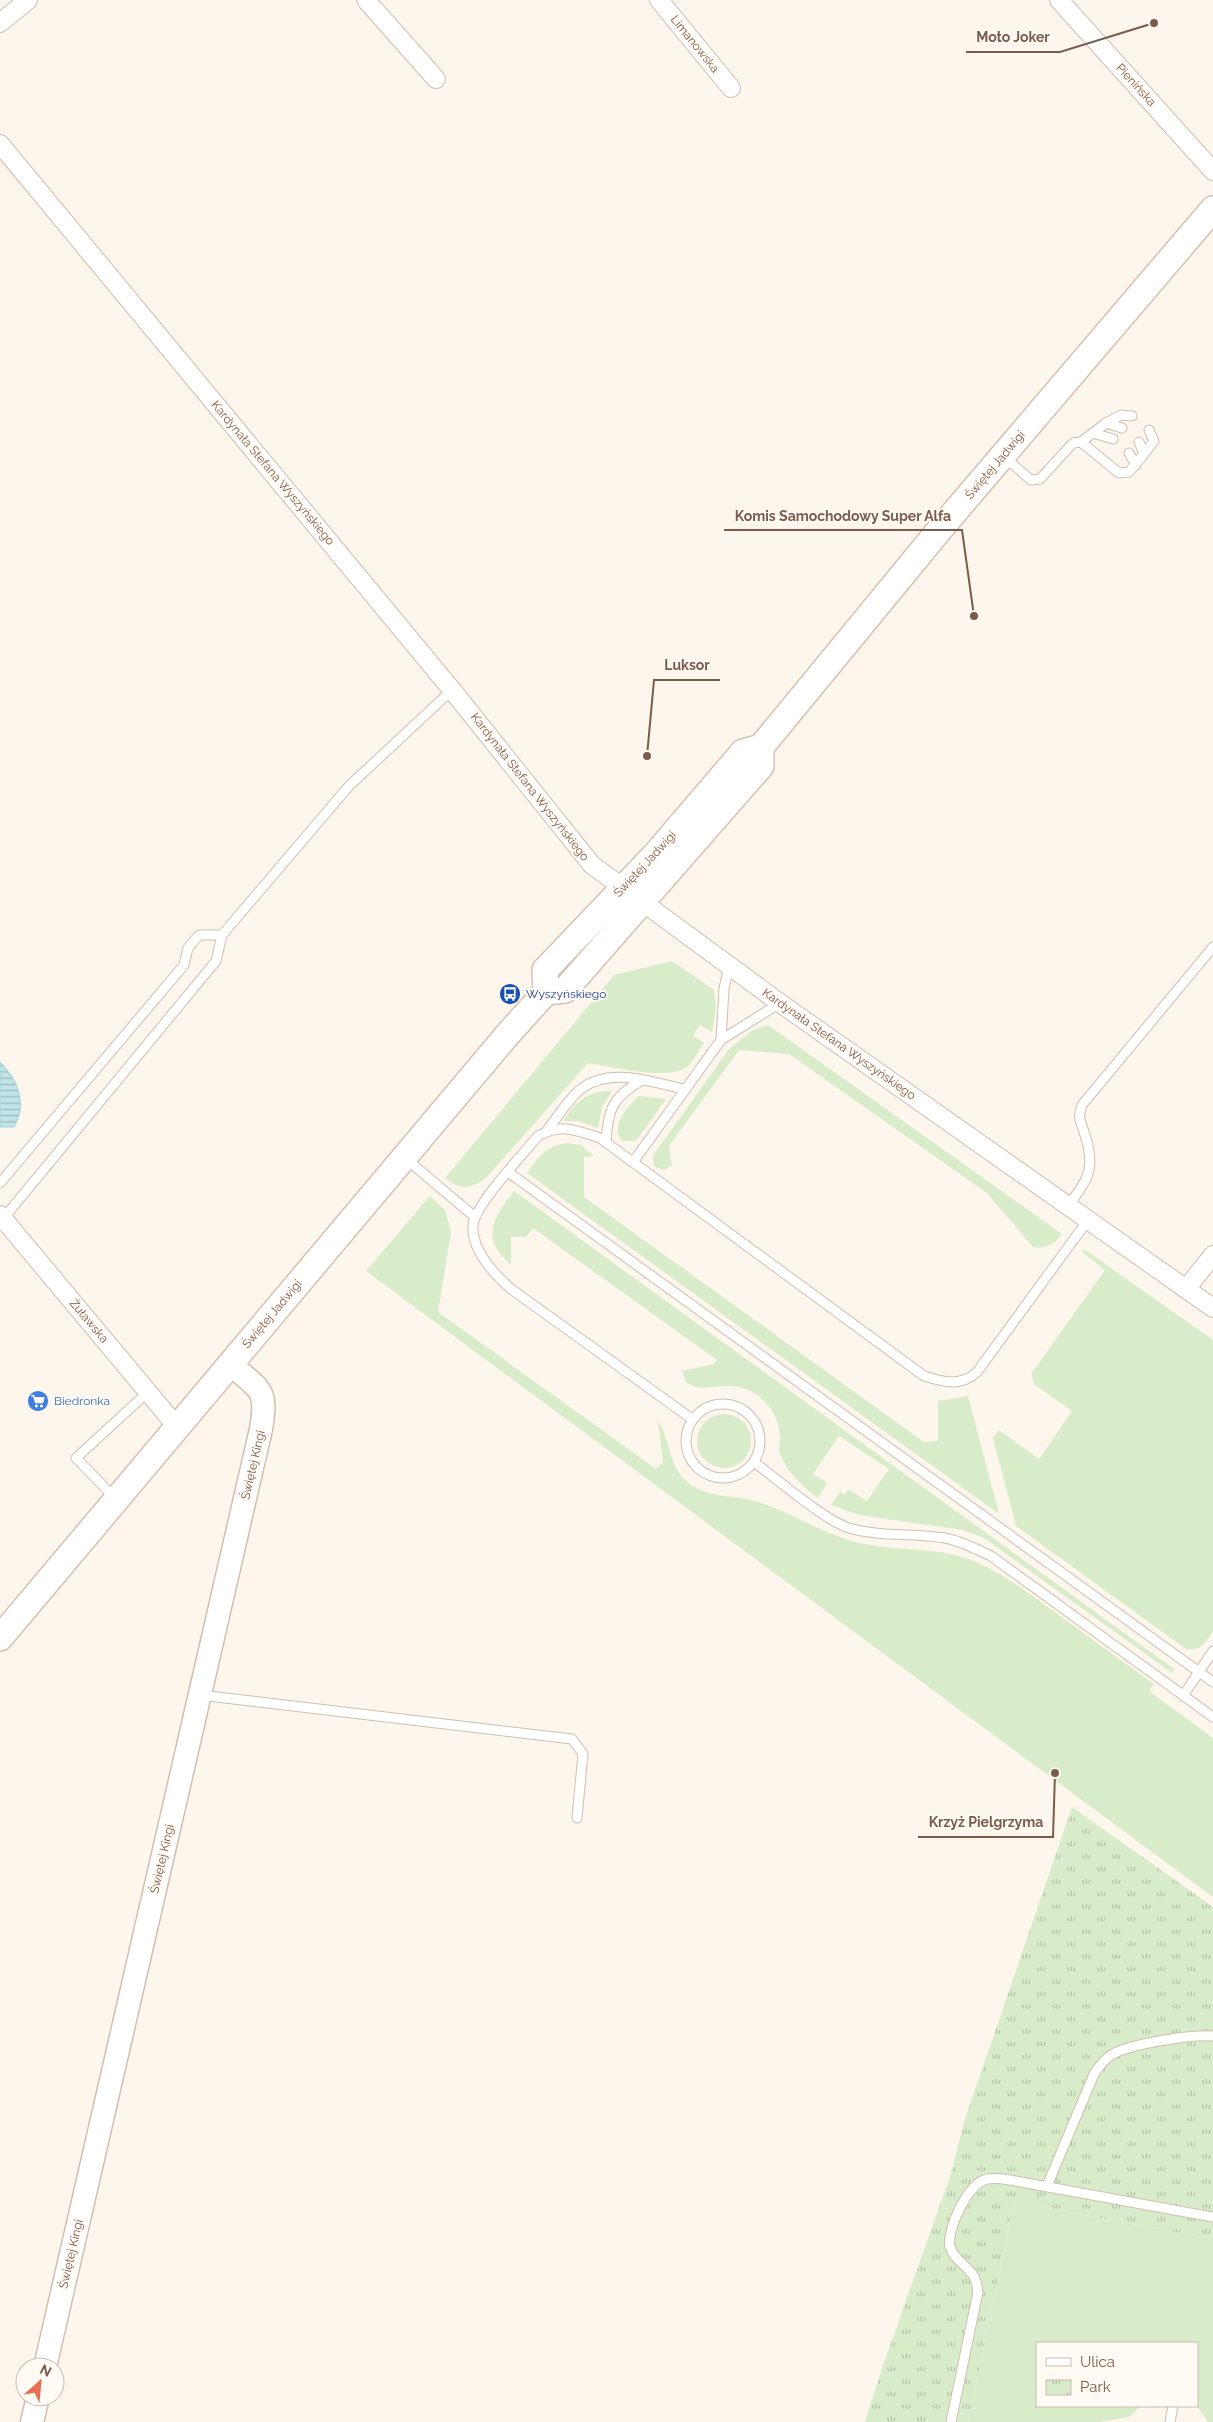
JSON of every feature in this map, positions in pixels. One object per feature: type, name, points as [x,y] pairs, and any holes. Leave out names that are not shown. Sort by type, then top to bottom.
[{"type":"main road","name":"Świętej Jadwigi","points":[[546,992],[545,970],[654,856],[743,752],[761,746],[1002,456],[1213,209]]},
{"type":"main road","name":"Świętej Jadwigi","points":[[0,1638],[508,1034],[546,992],[565,990],[761,766],[761,746]]},
{"type":"street","points":[[0,23],[28,0]]},
{"type":"street","points":[[366,0],[436,79]]},
{"type":"street","name":"Limanowska","points":[[659,0],[730,88]]},
{"type":"street","name":"Pienińska","points":[[1059,0],[1213,171]]},
{"type":"street","name":"Kardynała Stefana Wyszyńskiego","points":[[3,153],[452,690],[592,865],[642,904],[780,1003],[1213,1308]]},
{"type":"street","name":"Żuławska","points":[[1,1217],[178,1428]]},
{"type":"street","points":[[1186,1289],[1213,1254]]},
{"type":"street","name":"Świętej Kingi","points":[[47,2357],[265,1406],[257,1387],[230,1364]]},
{"type":"street","points":[[32,2422],[36,2407]]},
{"type":"lane","points":[[1002,456],[1031,480],[1040,479],[1073,443],[1081,442],[1106,423],[1121,415],[1132,416]]},
{"type":"lane","points":[[1106,423],[1122,428]]},
{"type":"lane","points":[[1081,442],[1119,473],[1129,472],[1154,441],[1149,430]]},
{"type":"lane","points":[[1094,433],[1113,439]]},
{"type":"lane","points":[[1139,442],[1144,454]]},
{"type":"lane","points":[[1129,453],[1136,465]]},
{"type":"lane","points":[[1,1217],[216,961],[222,935],[349,786],[452,690]]},
{"type":"lane","points":[[0,1183],[184,965],[188,948],[200,935],[222,935]]},
{"type":"lane","points":[[1068,1206],[1090,1172],[1091,1157],[1078,1117],[1082,1105],[1213,947]]},
{"type":"lane","points":[[721,1040],[724,989],[729,966]]},
{"type":"lane","points":[[633,1162],[721,1040],[780,1003]]},
{"type":"lane","points":[[685,1089],[614,1076],[598,1079],[581,1089],[547,1130],[538,1136],[480,1207],[473,1226],[475,1240],[491,1271],[511,1289],[692,1419]]},
{"type":"lane","points":[[606,1142],[610,1112],[616,1099],[624,1090],[641,1081]]},
{"type":"lane","points":[[547,1130],[569,1128],[600,1138],[924,1376],[942,1382],[953,1383],[970,1379],[977,1372],[1088,1220]]},
{"type":"lane","points":[[405,1158],[475,1217]]},
{"type":"lane","points":[[508,1172],[1213,1682]]},
{"type":"lane","points":[[116,1500],[76,1458],[148,1392]]},
{"type":"lane","points":[[717,1404],[734,1404],[745,1410],[754,1418],[759,1428],[760,1452],[754,1462],[746,1471],[730,1478],[712,1477],[702,1472],[693,1464],[688,1453],[686,1436],[692,1419],[700,1411],[717,1404]]},
{"type":"lane","points":[[754,1462],[831,1519],[847,1527],[864,1531],[946,1538],[969,1545],[991,1556],[1213,1717]]},
{"type":"lane","points":[[1183,1696],[1213,1651]]},
{"type":"lane","points":[[200,1695],[572,1739],[583,1754],[576,1818]]},
{"type":"lane","points":[[1047,2186],[1094,2074],[1101,2064],[1113,2054],[1127,2049],[1170,2040],[1213,2036]]},
{"type":"lane","points":[[951,2422],[978,2292],[974,2277],[954,2256],[950,2246],[956,2218],[964,2199],[973,2187],[986,2179],[1010,2180],[1213,2217]]},
{"type":"lane","points":[[1170,2422],[1173,2407]]},
{"type":"green space","points":[[672,961],[714,990],[716,1008],[712,1032],[700,1025],[693,1035],[704,1043],[688,1066],[679,1071],[654,1073],[588,1063],[487,1177],[476,1184],[466,1187],[456,1185],[445,1178],[614,975]]},
{"type":"green space","points":[[768,1025],[1062,1234],[1050,1245],[1033,1247],[987,1193],[789,1054],[739,1050],[669,1146],[672,1165],[665,1170],[655,1167],[652,1157],[729,1049],[753,1030]]},
{"type":"green space","points":[[612,1091],[602,1107],[598,1128],[578,1121],[563,1121],[583,1098],[596,1092]]},
{"type":"green space","points":[[639,1096],[666,1099],[636,1141],[622,1141],[618,1130],[621,1117]]},
{"type":"green space","points":[[560,1144],[581,1145],[594,1156],[584,1157],[584,1197],[924,1442],[938,1441],[938,1401],[968,1396],[999,1514],[527,1173],[543,1153]]},
{"type":"green space","points":[[514,1191],[1174,1669],[1172,1673],[984,1538],[963,1530],[859,1515],[831,1505],[840,1492],[845,1495],[848,1489],[867,1501],[889,1469],[839,1436],[813,1474],[827,1483],[818,1498],[796,1479],[783,1461],[779,1451],[780,1434],[778,1423],[771,1409],[764,1401],[753,1392],[742,1388],[731,1386],[703,1388],[686,1382],[682,1371],[714,1364],[717,1360],[533,1228],[526,1237],[511,1237],[511,1265],[501,1255],[495,1246],[493,1228],[500,1211]]},
{"type":"green space","points":[[430,1196],[445,1210],[451,1232],[438,1312],[656,1469],[663,1461],[658,1421],[679,1473],[684,1479],[700,1490],[768,1505],[833,1534],[860,1543],[889,1548],[933,1551],[976,1562],[1019,1586],[1154,1684],[1149,1691],[1213,1738],[1213,1897],[366,1271]]},
{"type":"green space","points":[[1084,1249],[1213,1340],[1213,1631],[1208,1639],[1196,1649],[1186,1649],[1016,1526],[993,1438],[999,1430],[1039,1459],[1072,1411],[1034,1384],[1031,1374],[1105,1270],[1082,1252]]},
{"type":"green space","points":[[719,1414],[729,1414],[739,1418],[747,1426],[751,1441],[747,1456],[739,1464],[729,1468],[719,1468],[709,1464],[701,1456],[697,1446],[697,1436],[701,1426],[709,1418]]},
{"type":"green space","points":[[1072,1807],[1213,1907],[1213,2239],[1014,2202],[968,2422],[865,2422],[882,2368],[950,2177],[964,2122]]},
{"type":"green space","points":[[1014,2202],[1213,2239],[1213,2422],[1208,2422],[1198,2407],[1198,2342],[1036,2342],[1036,2407],[1141,2407],[1128,2417],[1100,2422],[968,2422]]},
{"type":"water","points":[[0,1062],[11,1076],[19,1092],[20,1109],[14,1127],[0,1127]]},
{"type":"place","name":"Moto Joker","points":[[1154,23]]},
{"type":"place","name":"Komis Samochodowy Super Alfa","points":[[974,616]]},
{"type":"place","name":"Luksor","points":[[647,756]]},
{"type":"place","name":"Wyszyńskiego","points":[[510,994]]},
{"type":"place","name":"Biedronka","points":[[38,1401]]},
{"type":"place","name":"Krzyż Pielgrzyma","points":[[1055,1773]]}]
